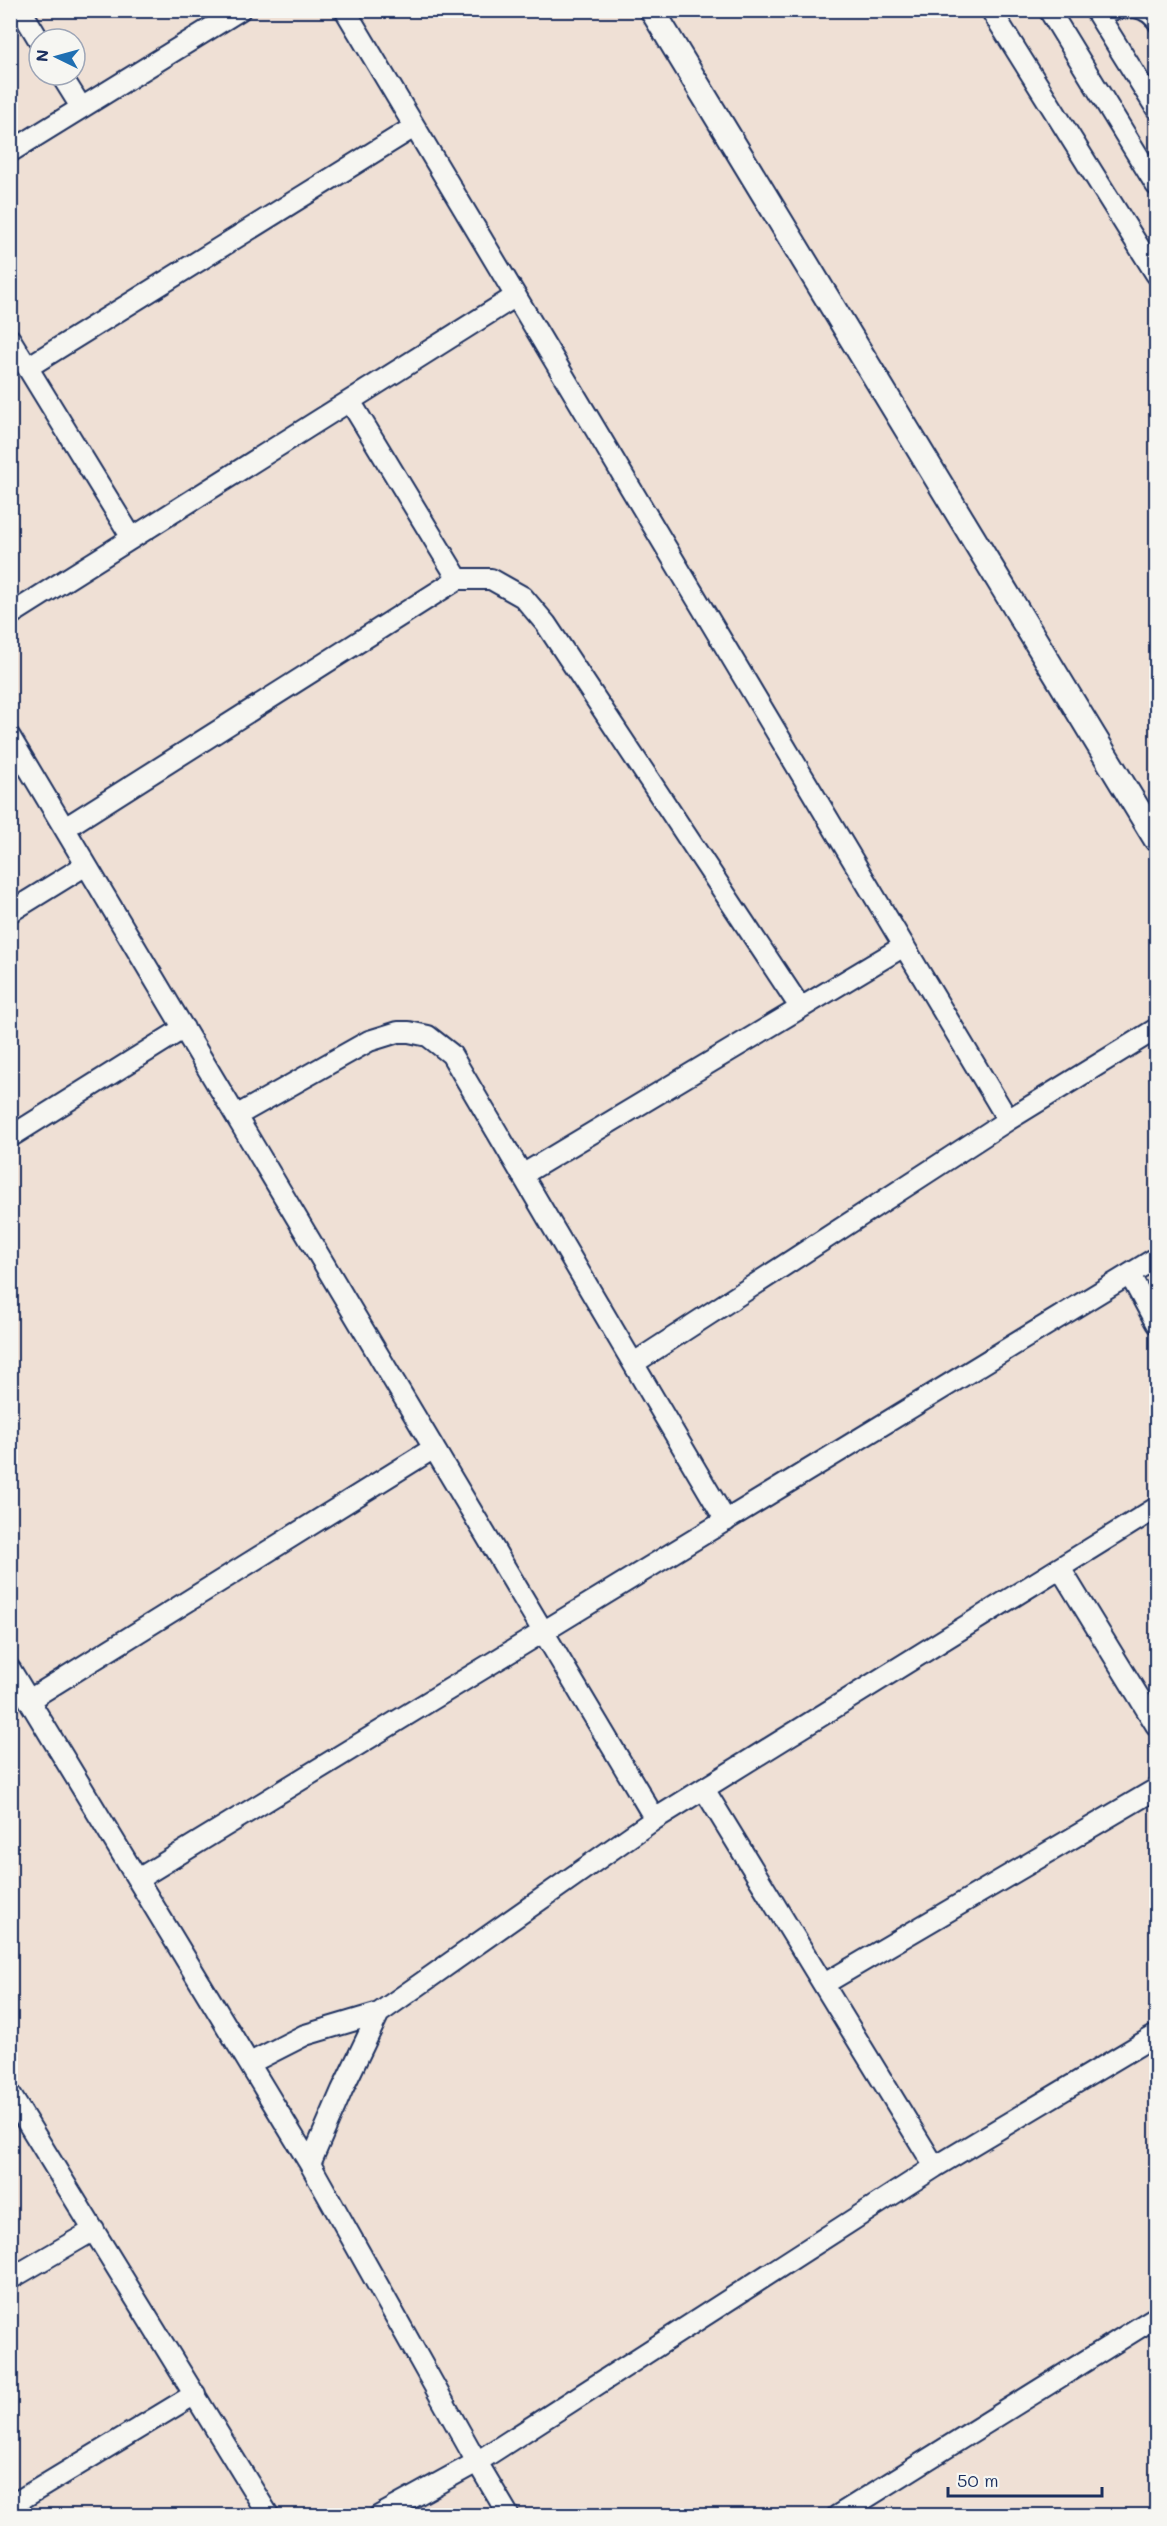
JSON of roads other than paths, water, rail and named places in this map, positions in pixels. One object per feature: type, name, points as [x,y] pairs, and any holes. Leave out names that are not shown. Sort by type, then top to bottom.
[{"type":"street","points":[[21,10],[31,27]]},
{"type":"street","points":[[10,152],[240,10]]},
{"type":"street","points":[[345,10],[1008,1120]]},
{"type":"street","points":[[652,10],[1156,839]]},
{"type":"street","points":[[991,10],[1156,274]]},
{"type":"street","points":[[1049,10],[1156,185]]},
{"type":"street","points":[[1097,14],[1156,108]]},
{"type":"street","points":[[68,87],[81,107]]},
{"type":"street","points":[[28,367],[414,127]]},
{"type":"street","points":[[10,615],[516,296]]},
{"type":"street","points":[[10,339],[132,538]]},
{"type":"street","points":[[350,401],[458,579]]},
{"type":"street","points":[[65,828],[458,579],[491,579],[523,597],[546,624],[800,1007]]},
{"type":"street","points":[[10,737],[655,1819]]},
{"type":"street","points":[[10,912],[86,865]]},
{"type":"street","points":[[522,1174],[904,946]]},
{"type":"street","points":[[10,1137],[184,1028]]},
{"type":"street","points":[[634,1363],[1008,1120],[1156,1029]]},
{"type":"street","points":[[236,1116],[369,1041],[398,1032],[418,1033],[437,1040],[451,1053],[726,1521]]},
{"type":"street","points":[[138,1879],[1156,1258]]},
{"type":"street","points":[[1130,1275],[1156,1323]]},
{"type":"street","points":[[29,1700],[434,1448]]},
{"type":"street","points":[[250,2063],[305,2035],[380,2013],[655,1819],[1156,1508]]},
{"type":"street","points":[[1060,1568],[1156,1725]]},
{"type":"street","points":[[10,1669],[310,2164],[509,2516]]},
{"type":"street","points":[[704,1789],[935,2167]]},
{"type":"street","points":[[824,1984],[1156,1789]]},
{"type":"street","points":[[310,2164],[356,2059],[380,2013]]},
{"type":"street","points":[[379,2516],[477,2463],[935,2167],[1156,2036]]},
{"type":"street","points":[[10,2094],[269,2516]]},
{"type":"street","points":[[10,2278],[94,2230]]},
{"type":"street","points":[[837,2516],[1156,2317]]},
{"type":"street","points":[[10,2506],[195,2394]]},
{"type":"lane","points":[[1097,14],[1136,12],[1150,18],[1156,28]]}]
